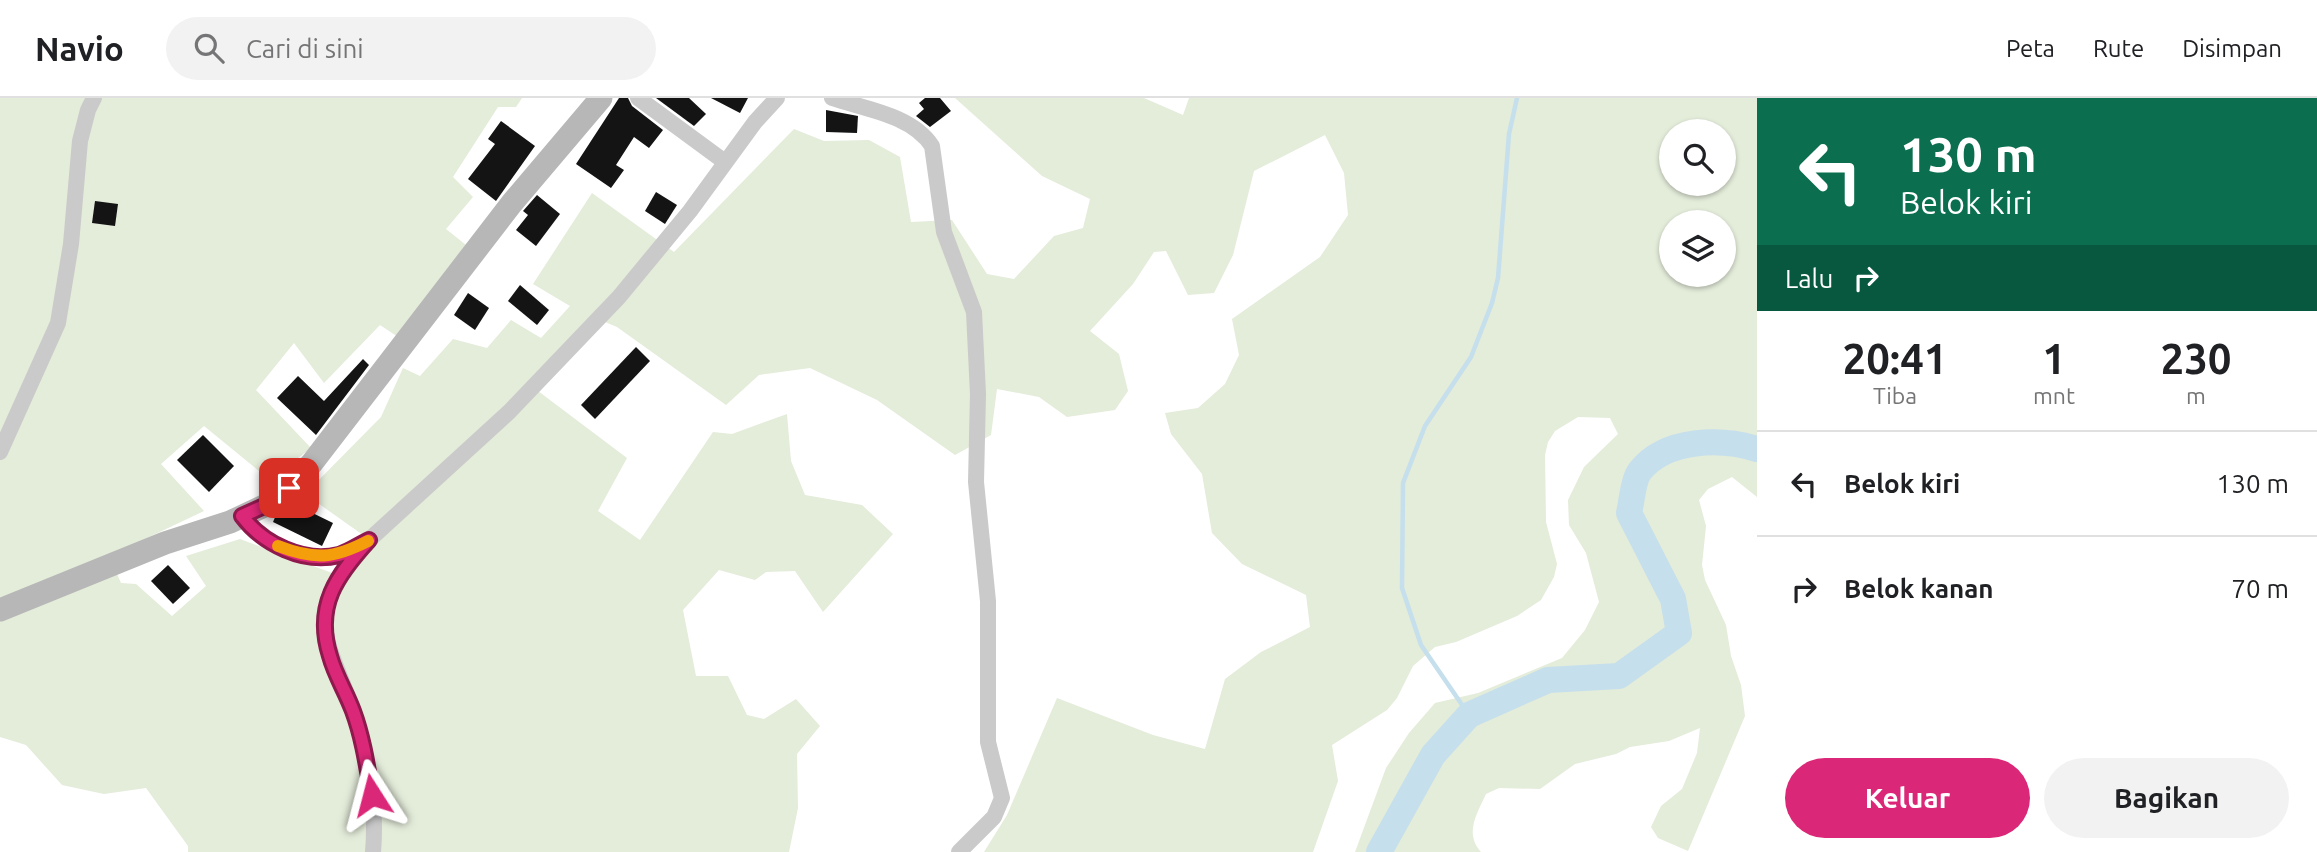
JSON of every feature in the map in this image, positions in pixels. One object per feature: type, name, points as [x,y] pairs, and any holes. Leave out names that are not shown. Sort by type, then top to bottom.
[{"type":"street","points":[[0,452],[58,323],[71,244],[80,141],[94,98]]},
{"type":"street","points":[[0,610],[165,543],[242,516],[264,506],[289,488],[312,463],[512,203],[601,98]]},
{"type":"street","points":[[638,98],[726,162]]},
{"type":"street","points":[[373,852],[372,795],[364,748],[353,712],[329,655],[324,626],[335,579],[369,540],[509,412],[619,297],[690,211],[777,98]]},
{"type":"street","points":[[832,98],[895,118],[926,136],[932,146],[944,232],[974,312],[978,394],[976,482],[988,601],[989,742],[1002,798],[994,817],[959,852]]},
{"type":"street","points":[[242,516],[272,543],[317,556],[342,554],[369,540]]},
{"type":"green space","points":[[0,98],[522,98],[516,107],[498,107],[453,177],[473,197],[446,229],[466,245],[398,337],[380,325],[324,383],[294,343],[256,390],[311,448],[270,480],[204,426],[161,464],[204,511],[109,556],[121,583],[136,584],[172,616],[206,586],[186,556],[240,539],[335,574],[363,535],[305,494],[381,417],[403,368],[420,376],[453,339],[487,348],[511,320],[541,338],[570,306],[533,284],[592,193],[674,252],[794,129],[824,141],[869,140],[900,157],[911,222],[952,220],[987,274],[1014,279],[1054,236],[1083,228],[1090,199],[1042,176],[955,98],[1144,98],[1183,115],[1189,98],[1757,98],[1757,497],[1732,477],[1708,489],[1699,500],[1706,526],[1702,565],[1705,580],[1726,625],[1731,656],[1741,685],[1745,716],[1688,851],[1658,838],[1651,827],[1661,806],[1682,789],[1697,753],[1700,728],[1669,741],[1630,747],[1616,754],[1575,764],[1540,789],[1499,788],[1486,794],[1476,816],[1473,831],[1473,838],[1481,852],[1355,852],[1386,768],[1409,733],[1435,703],[1478,693],[1562,658],[1585,630],[1599,602],[1586,553],[1569,525],[1568,500],[1584,467],[1618,434],[1610,418],[1578,417],[1555,431],[1548,442],[1545,455],[1546,522],[1557,564],[1554,577],[1541,600],[1517,616],[1456,642],[1435,647],[1413,666],[1397,698],[1387,710],[1332,745],[1338,781],[1313,852],[984,852],[1007,815],[1057,698],[1153,735],[1205,749],[1225,679],[1261,652],[1310,627],[1306,595],[1242,564],[1212,533],[1202,474],[1171,434],[1165,413],[1198,408],[1225,384],[1239,355],[1232,319],[1320,257],[1348,215],[1344,173],[1325,135],[1254,171],[1233,255],[1214,293],[1188,295],[1166,251],[1154,252],[1133,284],[1090,331],[1119,354],[1128,391],[1115,410],[1067,417],[1039,397],[997,389],[991,435],[955,455],[877,400],[810,368],[759,375],[726,405],[617,327],[598,319],[538,391],[627,458],[598,511],[640,540],[713,432],[732,434],[787,414],[791,461],[805,495],[862,505],[893,534],[823,612],[795,571],[766,572],[755,580],[719,570],[683,610],[696,676],[728,676],[747,715],[764,719],[796,699],[820,726],[797,754],[798,808],[789,852],[188,852],[188,846],[146,788],[104,794],[62,785],[26,745],[0,737]]},
{"type":"building","points":[[619,98],[628,98],[632,106],[663,130],[649,148],[634,137],[616,165],[624,170],[611,188],[576,164]]},
{"type":"building","points":[[656,98],[689,98],[706,114],[694,126]]},
{"type":"building","points":[[711,98],[748,98],[740,113]]},
{"type":"building","points":[[925,98],[940,98],[951,111],[930,127],[916,116],[924,109],[919,103]]},
{"type":"building","points":[[826,110],[858,116],[857,133],[826,132]]},
{"type":"building","points":[[501,121],[535,146],[496,201],[468,179],[495,144],[488,139]]},
{"type":"building","points":[[656,192],[677,205],[665,224],[645,211]]},
{"type":"building","points":[[537,195],[560,214],[536,246],[516,230],[528,215],[523,211]]},
{"type":"building","points":[[95,201],[118,204],[115,226],[92,223]]},
{"type":"building","points":[[520,285],[549,310],[537,325],[508,301]]},
{"type":"building","points":[[468,293],[489,308],[475,330],[454,315]]},
{"type":"building","points":[[636,347],[650,361],[595,419],[581,405]]},
{"type":"building","points":[[363,359],[369,365],[316,435],[277,398],[298,376],[324,401]]},
{"type":"building","points":[[203,435],[234,466],[209,492],[177,460]]},
{"type":"building","points":[[292,503],[333,523],[322,546],[273,522],[276,515]]},
{"type":"building","points":[[168,565],[190,588],[173,604],[151,581]]},
{"type":"waterway","points":[[1469,715],[1421,645],[1402,588],[1403,483],[1425,426],[1471,357],[1492,303],[1498,278],[1509,134],[1517,98]]},
{"type":"waterway","points":[[1379,852],[1433,755],[1469,715],[1548,680],[1619,676],[1679,633],[1673,599],[1629,513],[1634,485],[1640,471],[1651,460],[1679,447],[1711,442],[1757,449]]},
{"type":"slow traffic","points":[[278,546],[301,553],[329,556],[342,554],[368,541]]},
{"type":"route","points":[[289,488],[264,506],[242,516],[272,543],[291,551],[329,556],[342,554],[369,540],[335,579],[324,626],[329,655],[353,712],[364,748],[372,795]]}]
